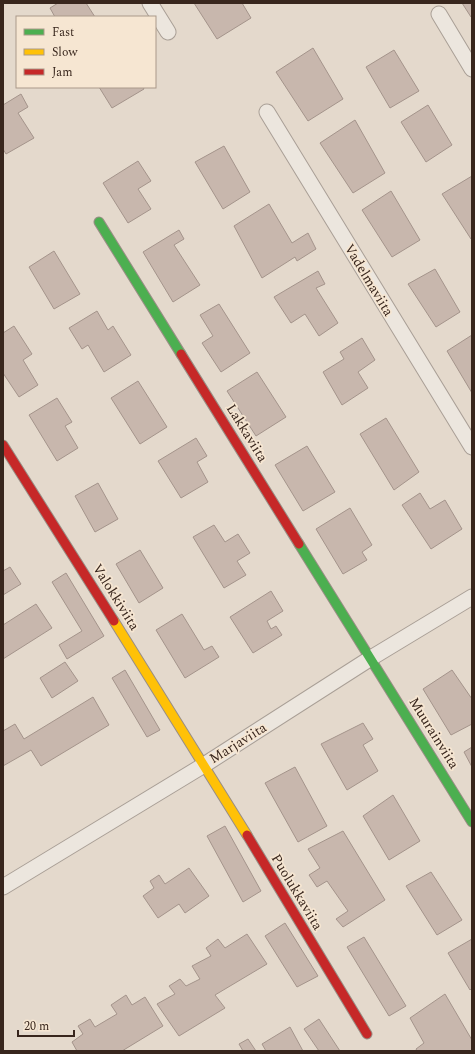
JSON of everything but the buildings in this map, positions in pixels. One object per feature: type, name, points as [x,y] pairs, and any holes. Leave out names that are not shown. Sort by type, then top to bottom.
[{"type":"street","points":[[150,3],[168,32]]},
{"type":"street","points":[[439,14],[472,69]]},
{"type":"street","name":"Vadelmaviita","points":[[267,112],[472,447]]},
{"type":"street","name":"Lakkaviita","points":[[98,222],[371,658]]},
{"type":"street","name":"Valokkiviita","points":[[3,445],[204,765]]},
{"type":"street","name":"Marjaviita","points":[[3,887],[204,765],[371,658],[472,597]]},
{"type":"street","name":"Muurainviita","points":[[371,658],[472,822]]},
{"type":"street","name":"Puolukkaviita","points":[[204,765],[367,1034]]},
{"type":"traffic: fast","points":[[99,222],[181,354]]},
{"type":"traffic: fast","points":[[299,544],[472,822]]},
{"type":"traffic: slow","points":[[114,621],[247,835]]},
{"type":"traffic: jam","points":[[181,354],[299,544]]},
{"type":"traffic: jam","points":[[3,445],[114,621]]},
{"type":"traffic: jam","points":[[247,835],[367,1034]]}]
